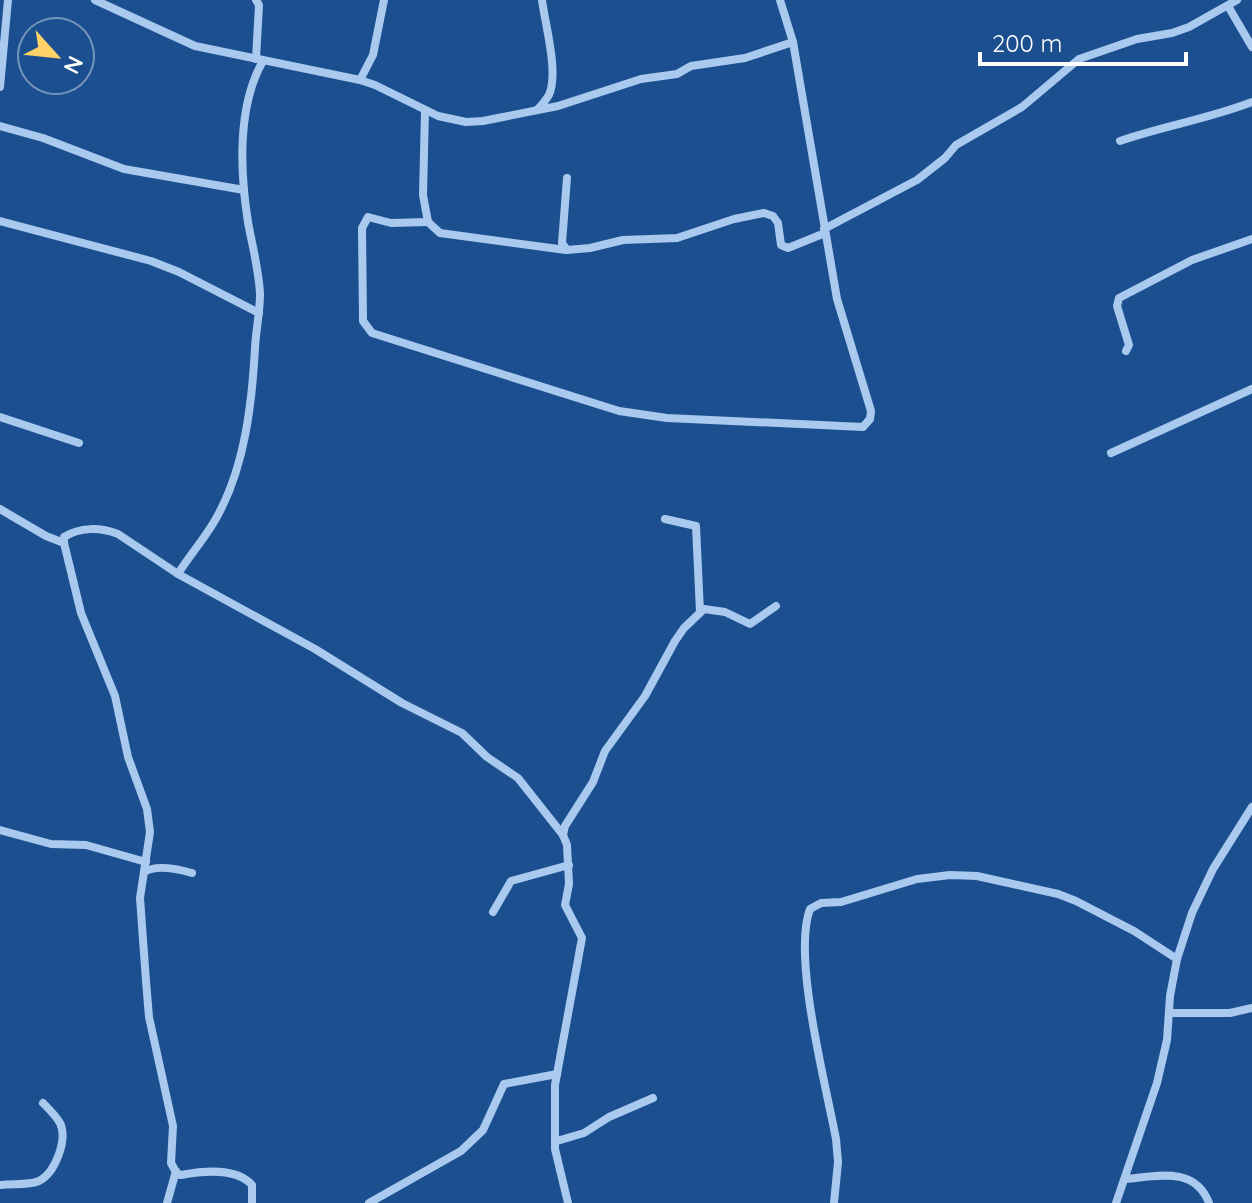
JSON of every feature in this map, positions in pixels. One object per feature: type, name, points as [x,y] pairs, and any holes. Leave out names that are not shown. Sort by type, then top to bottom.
[{"type":"street","points":[[0,87],[8,0]]},
{"type":"street","points":[[95,0],[195,46],[360,80],[425,111],[466,122],[536,111],[641,79],[677,74],[691,66],[745,58],[793,42]]},
{"type":"street","points":[[178,574],[219,514],[248,418],[260,292],[244,190],[247,116],[259,60],[259,5],[256,0]]},
{"type":"street","points":[[360,80],[373,55],[384,0]]},
{"type":"street","points":[[536,111],[546,98],[551,67],[542,0]]},
{"type":"street","points":[[428,222],[391,223],[368,217],[364,221],[363,321],[372,333],[619,411],[667,418],[863,427],[870,419],[871,411],[837,299],[793,42],[780,0]]},
{"type":"street","points":[[425,111],[423,195],[428,222],[440,233],[567,250],[623,240],[677,238],[734,219],[764,213],[773,216],[778,223],[781,245],[788,248],[917,180],[934,168],[956,145],[1022,107],[1079,59],[1137,39],[1189,27],[1237,0]]},
{"type":"street","points":[[1228,6],[1252,47]]},
{"type":"street","points":[[1120,141],[1167,125],[1205,119],[1252,102]]},
{"type":"street","points":[[0,126],[43,138],[124,169],[244,190]]},
{"type":"street","points":[[567,178],[562,243],[567,250]]},
{"type":"street","points":[[0,221],[151,261],[259,313]]},
{"type":"street","points":[[1126,351],[1129,345],[1117,306],[1119,298],[1192,260],[1252,239]]},
{"type":"street","points":[[1111,453],[1252,389]]},
{"type":"street","points":[[0,417],[79,443]]},
{"type":"street","points":[[0,509],[64,543]]},
{"type":"street","points":[[665,519],[696,526],[700,612]]},
{"type":"street","points":[[252,1203],[252,1185],[240,1175],[211,1172],[181,1175],[171,1163],[173,1126],[149,1017],[140,898],[150,832],[147,809],[128,757],[115,696],[81,613],[64,537],[78,530],[108,530],[118,534],[178,574],[315,649],[402,703],[462,733],[487,757],[518,778],[563,835]]},
{"type":"street","points":[[568,1203],[555,1149],[554,1120],[557,1074],[582,938],[565,905],[569,865],[563,835],[565,826],[593,782],[609,744],[645,696],[675,641],[700,612],[704,609],[717,610],[750,624],[776,606]]},
{"type":"street","points":[[1116,1203],[1157,1083],[1167,1040],[1177,959],[1192,913],[1213,869],[1252,807]]},
{"type":"street","points":[[0,830],[51,844],[86,845],[146,862]]},
{"type":"street","points":[[493,912],[511,881],[569,865]]},
{"type":"street","points":[[144,872],[149,868],[164,868],[192,873]]},
{"type":"street","points":[[834,1203],[838,1162],[836,1139],[810,1000],[805,949],[810,909],[821,903],[841,902],[917,879],[977,876],[1076,901],[1107,915],[1177,959]]},
{"type":"street","points":[[1169,1013],[1230,1013],[1252,1008]]},
{"type":"street","points":[[369,1203],[461,1151],[483,1130],[504,1084],[557,1074]]},
{"type":"street","points":[[557,1141],[584,1133],[609,1117],[653,1098]]},
{"type":"street","points":[[0,1185],[41,1180],[54,1165],[62,1131],[59,1122],[43,1103]]},
{"type":"street","points":[[167,1203],[176,1171]]},
{"type":"street","points":[[1126,1179],[1173,1174],[1185,1177],[1198,1185],[1209,1203]]}]
